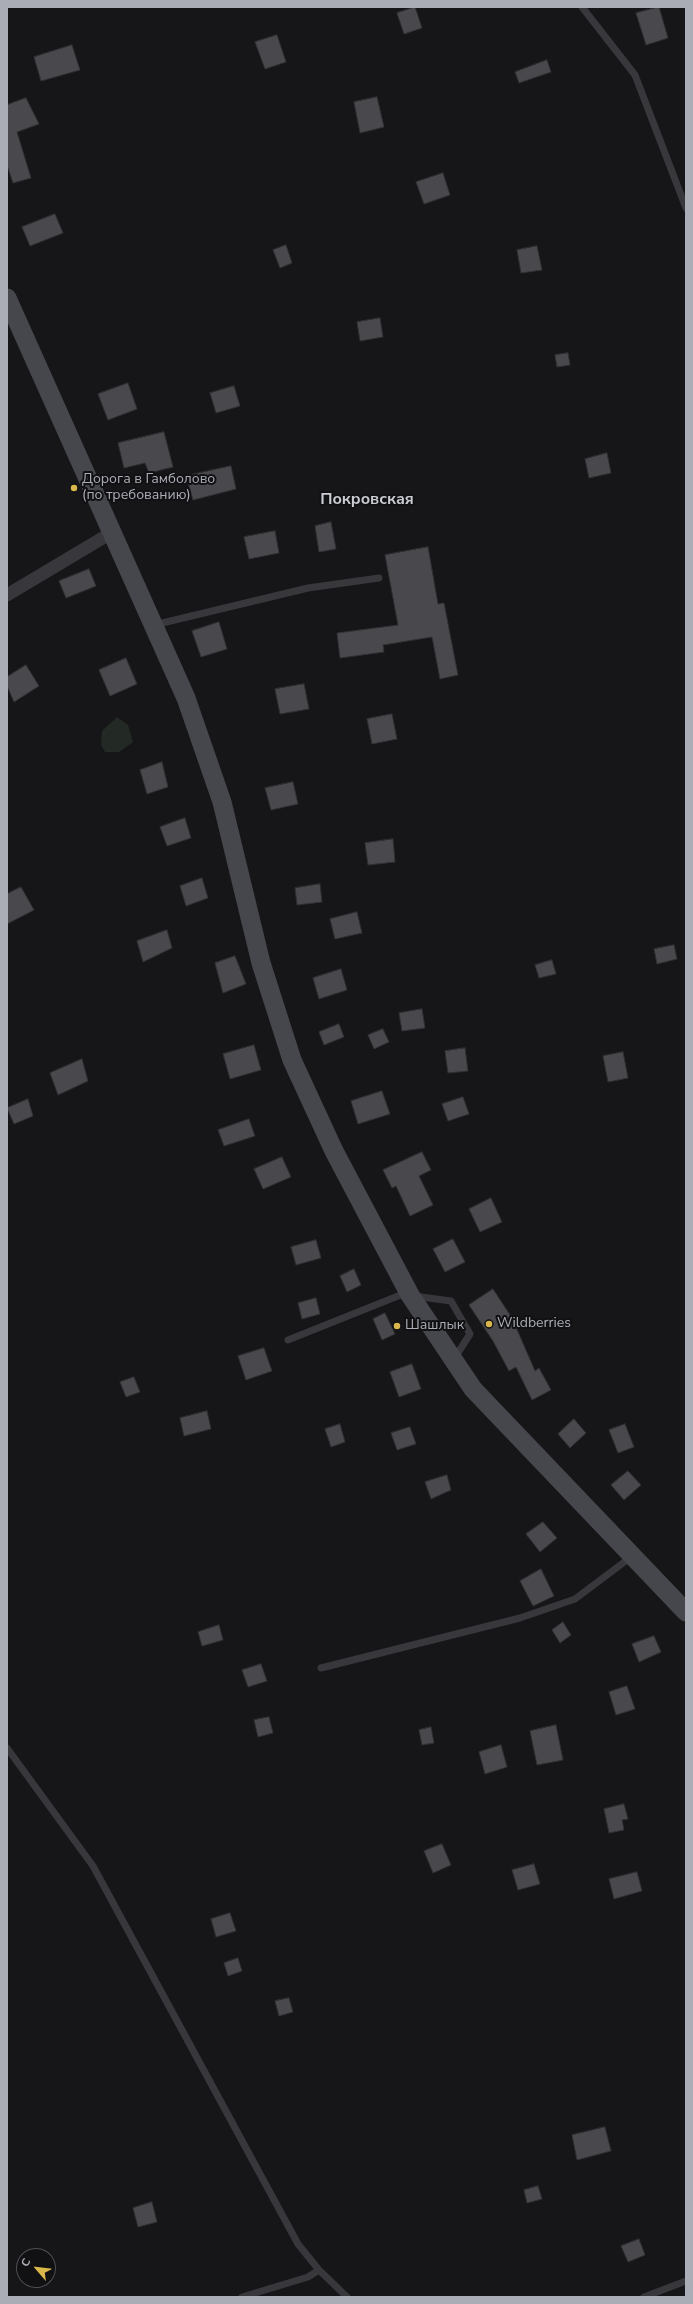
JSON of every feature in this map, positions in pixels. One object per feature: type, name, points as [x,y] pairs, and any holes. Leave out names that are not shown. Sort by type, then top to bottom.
[{"type":"main road","points":[[7,298],[186,698],[222,802],[261,963],[292,1060],[334,1151],[409,1294],[452,1360],[473,1389],[686,1612]]},
{"type":"street","points":[[7,595],[111,533]]},
{"type":"lane","points":[[582,7],[635,75],[686,208]]},
{"type":"lane","points":[[154,625],[308,588],[379,578]]},
{"type":"lane","points":[[288,1340],[409,1294],[451,1301],[470,1334],[452,1360]]},
{"type":"lane","points":[[320,1668],[520,1618],[575,1598],[632,1556]]},
{"type":"lane","points":[[7,1748],[93,1866],[298,2244],[319,2270],[347,2297]]},
{"type":"lane","points":[[242,2297],[308,2277],[319,2270]]},
{"type":"lane","points":[[644,2297],[686,2281]]},
{"type":"shaded area","points":[[117,717],[128,725],[133,742],[119,752],[105,752],[101,745],[102,731]]},
{"type":"building","points":[[415,7],[422,28],[404,34],[397,13]]},
{"type":"building","points":[[659,7],[668,38],[646,45],[636,13]]},
{"type":"building","points":[[277,35],[286,62],[265,69],[255,42]]},
{"type":"building","points":[[72,45],[80,70],[41,81],[34,57]]},
{"type":"building","points":[[547,60],[551,72],[519,83],[515,72]]},
{"type":"building","points":[[377,97],[384,127],[360,133],[354,102]]},
{"type":"building","points":[[26,98],[39,124],[17,132],[31,178],[13,183],[7,165],[7,105]]},
{"type":"building","points":[[443,173],[450,195],[424,204],[416,182]]},
{"type":"building","points":[[55,214],[63,233],[30,246],[22,227]]},
{"type":"building","points":[[286,245],[292,263],[280,268],[273,250]]},
{"type":"building","points":[[537,246],[542,270],[521,273],[517,250]]},
{"type":"building","points":[[380,318],[383,337],[360,341],[357,322]]},
{"type":"building","points":[[568,353],[570,365],[557,367],[555,355]]},
{"type":"building","points":[[128,383],[137,409],[108,420],[98,394]]},
{"type":"building","points":[[234,386],[240,406],[216,413],[210,393]]},
{"type":"building","points":[[164,432],[173,467],[149,473],[145,463],[124,468],[118,443]]},
{"type":"building","points":[[607,453],[611,473],[589,478],[585,459]]},
{"type":"building","points":[[231,466],[236,489],[193,500],[186,476]]},
{"type":"building","points":[[331,522],[336,549],[319,552],[315,526]]},
{"type":"building","points":[[275,531],[279,553],[249,559],[244,537]]},
{"type":"building","points":[[428,547],[438,604],[444,603],[458,675],[440,679],[432,637],[383,645],[384,652],[340,658],[337,633],[398,625],[385,555]]},
{"type":"building","points":[[89,569],[96,586],[66,598],[59,581]]},
{"type":"building","points":[[219,622],[227,649],[201,657],[192,631]]},
{"type":"building","points":[[126,658],[137,684],[110,696],[99,670]]},
{"type":"building","points":[[26,665],[39,686],[14,702],[7,686],[7,677]]},
{"type":"building","points":[[304,684],[309,709],[280,714],[275,689]]},
{"type":"building","points":[[392,714],[397,739],[372,744],[367,719]]},
{"type":"building","points":[[162,762],[168,787],[147,794],[140,770]]},
{"type":"building","points":[[293,782],[298,804],[271,810],[265,788]]},
{"type":"building","points":[[185,818],[191,838],[167,846],[160,827]]},
{"type":"building","points":[[393,839],[395,862],[368,865],[365,843]]},
{"type":"building","points":[[202,878],[208,898],[186,906],[180,886]]},
{"type":"building","points":[[320,884],[322,902],[297,905],[295,888]]},
{"type":"building","points":[[21,887],[34,910],[7,924],[7,894]]},
{"type":"building","points":[[357,912],[362,933],[335,939],[330,919]]},
{"type":"building","points":[[167,930],[172,948],[143,962],[137,941]]},
{"type":"building","points":[[674,945],[677,959],[657,964],[654,949]]},
{"type":"building","points":[[235,956],[246,984],[223,993],[215,963]]},
{"type":"building","points":[[552,960],[556,974],[539,978],[535,965]]},
{"type":"building","points":[[341,969],[347,990],[319,999],[313,978]]},
{"type":"building","points":[[422,1009],[425,1028],[402,1031],[399,1013]]},
{"type":"building","points":[[339,1024],[344,1037],[324,1045],[319,1032]]},
{"type":"building","points":[[383,1029],[389,1042],[374,1049],[368,1035]]},
{"type":"building","points":[[254,1045],[261,1070],[230,1079],[223,1054]]},
{"type":"building","points":[[465,1048],[468,1071],[448,1073],[445,1051]]},
{"type":"building","points":[[623,1052],[628,1078],[608,1082],[603,1056]]},
{"type":"building","points":[[82,1059],[88,1081],[58,1095],[50,1073]]},
{"type":"building","points":[[382,1091],[390,1114],[358,1124],[351,1101]]},
{"type":"building","points":[[463,1097],[469,1114],[448,1121],[442,1104]]},
{"type":"building","points":[[28,1099],[33,1116],[14,1124],[7,1108]]},
{"type":"building","points":[[249,1119],[255,1136],[224,1146],[218,1130]]},
{"type":"building","points":[[422,1152],[431,1170],[419,1176],[433,1205],[410,1216],[396,1186],[392,1188],[383,1170]]},
{"type":"building","points":[[282,1157],[291,1177],[263,1189],[254,1169]]},
{"type":"building","points":[[491,1198],[502,1222],[480,1232],[469,1209]]},
{"type":"building","points":[[453,1239],[465,1262],[445,1272],[433,1249]]},
{"type":"building","points":[[316,1240],[321,1258],[296,1265],[291,1247]]},
{"type":"building","points":[[354,1269],[361,1285],[347,1292],[340,1276]]},
{"type":"building","points":[[493,1289],[512,1318],[535,1371],[539,1368],[551,1390],[532,1400],[516,1367],[509,1371],[493,1341],[469,1305]]},
{"type":"building","points":[[316,1298],[320,1314],[302,1319],[298,1303]]},
{"type":"building","points":[[385,1313],[395,1334],[382,1340],[373,1319]]},
{"type":"building","points":[[264,1348],[272,1371],[246,1380],[238,1356]]},
{"type":"building","points":[[412,1364],[421,1389],[399,1397],[390,1372]]},
{"type":"building","points":[[134,1377],[140,1392],[126,1397],[120,1382]]},
{"type":"building","points":[[207,1411],[211,1429],[184,1436],[180,1418]]},
{"type":"building","points":[[574,1419],[586,1433],[570,1448],[558,1434]]},
{"type":"building","points":[[340,1424],[345,1442],[331,1447],[325,1429]]},
{"type":"building","points":[[625,1424],[634,1447],[618,1453],[609,1430]]},
{"type":"building","points":[[410,1427],[416,1444],[397,1450],[391,1433]]},
{"type":"building","points":[[628,1471],[641,1485],[624,1500],[611,1485]]},
{"type":"building","points":[[447,1475],[451,1490],[431,1499],[425,1482]]},
{"type":"building","points":[[543,1522],[557,1538],[540,1552],[526,1534]]},
{"type":"building","points":[[541,1569],[554,1596],[533,1606],[520,1581]]},
{"type":"building","points":[[563,1622],[571,1635],[560,1643],[552,1630]]},
{"type":"building","points":[[219,1625],[223,1640],[202,1646],[198,1632]]},
{"type":"building","points":[[654,1636],[661,1652],[639,1662],[632,1644]]},
{"type":"building","points":[[261,1664],[267,1681],[248,1687],[242,1670]]},
{"type":"building","points":[[627,1686],[635,1709],[616,1715],[609,1692]]},
{"type":"building","points":[[269,1717],[273,1733],[258,1737],[254,1720]]},
{"type":"building","points":[[556,1725],[563,1760],[537,1765],[530,1731]]},
{"type":"building","points":[[431,1727],[434,1743],[422,1745],[419,1730]]},
{"type":"building","points":[[501,1745],[507,1767],[485,1774],[479,1752]]},
{"type":"building","points":[[624,1804],[628,1819],[622,1820],[624,1830],[609,1833],[604,1809]]},
{"type":"building","points":[[442,1844],[451,1865],[433,1873],[424,1851]]},
{"type":"building","points":[[534,1864],[540,1884],[518,1890],[512,1870]]},
{"type":"building","points":[[637,1872],[642,1891],[614,1899],[609,1879]]},
{"type":"building","points":[[230,1913],[236,1931],[216,1937],[211,1919]]},
{"type":"building","points":[[238,1958],[242,1971],[228,1976],[224,1963]]},
{"type":"building","points":[[289,1998],[293,2012],[279,2016],[275,2001]]},
{"type":"building","points":[[605,2127],[611,2151],[577,2160],[572,2135]]},
{"type":"building","points":[[538,2186],[542,2199],[527,2203],[524,2190]]},
{"type":"building","points":[[152,2202],[157,2222],[138,2227],[133,2208]]},
{"type":"building","points":[[639,2239],[645,2255],[628,2262],[621,2246]]},
{"type":"place","name":"Дорога в Гамболово (по требованию)","points":[[74,488]]},
{"type":"place","name":"Wildberries","points":[[489,1324]]},
{"type":"place","name":"Шашлык","points":[[397,1326]]},
{"type":"district","name":"Покровская","points":[[367,500]]}]
